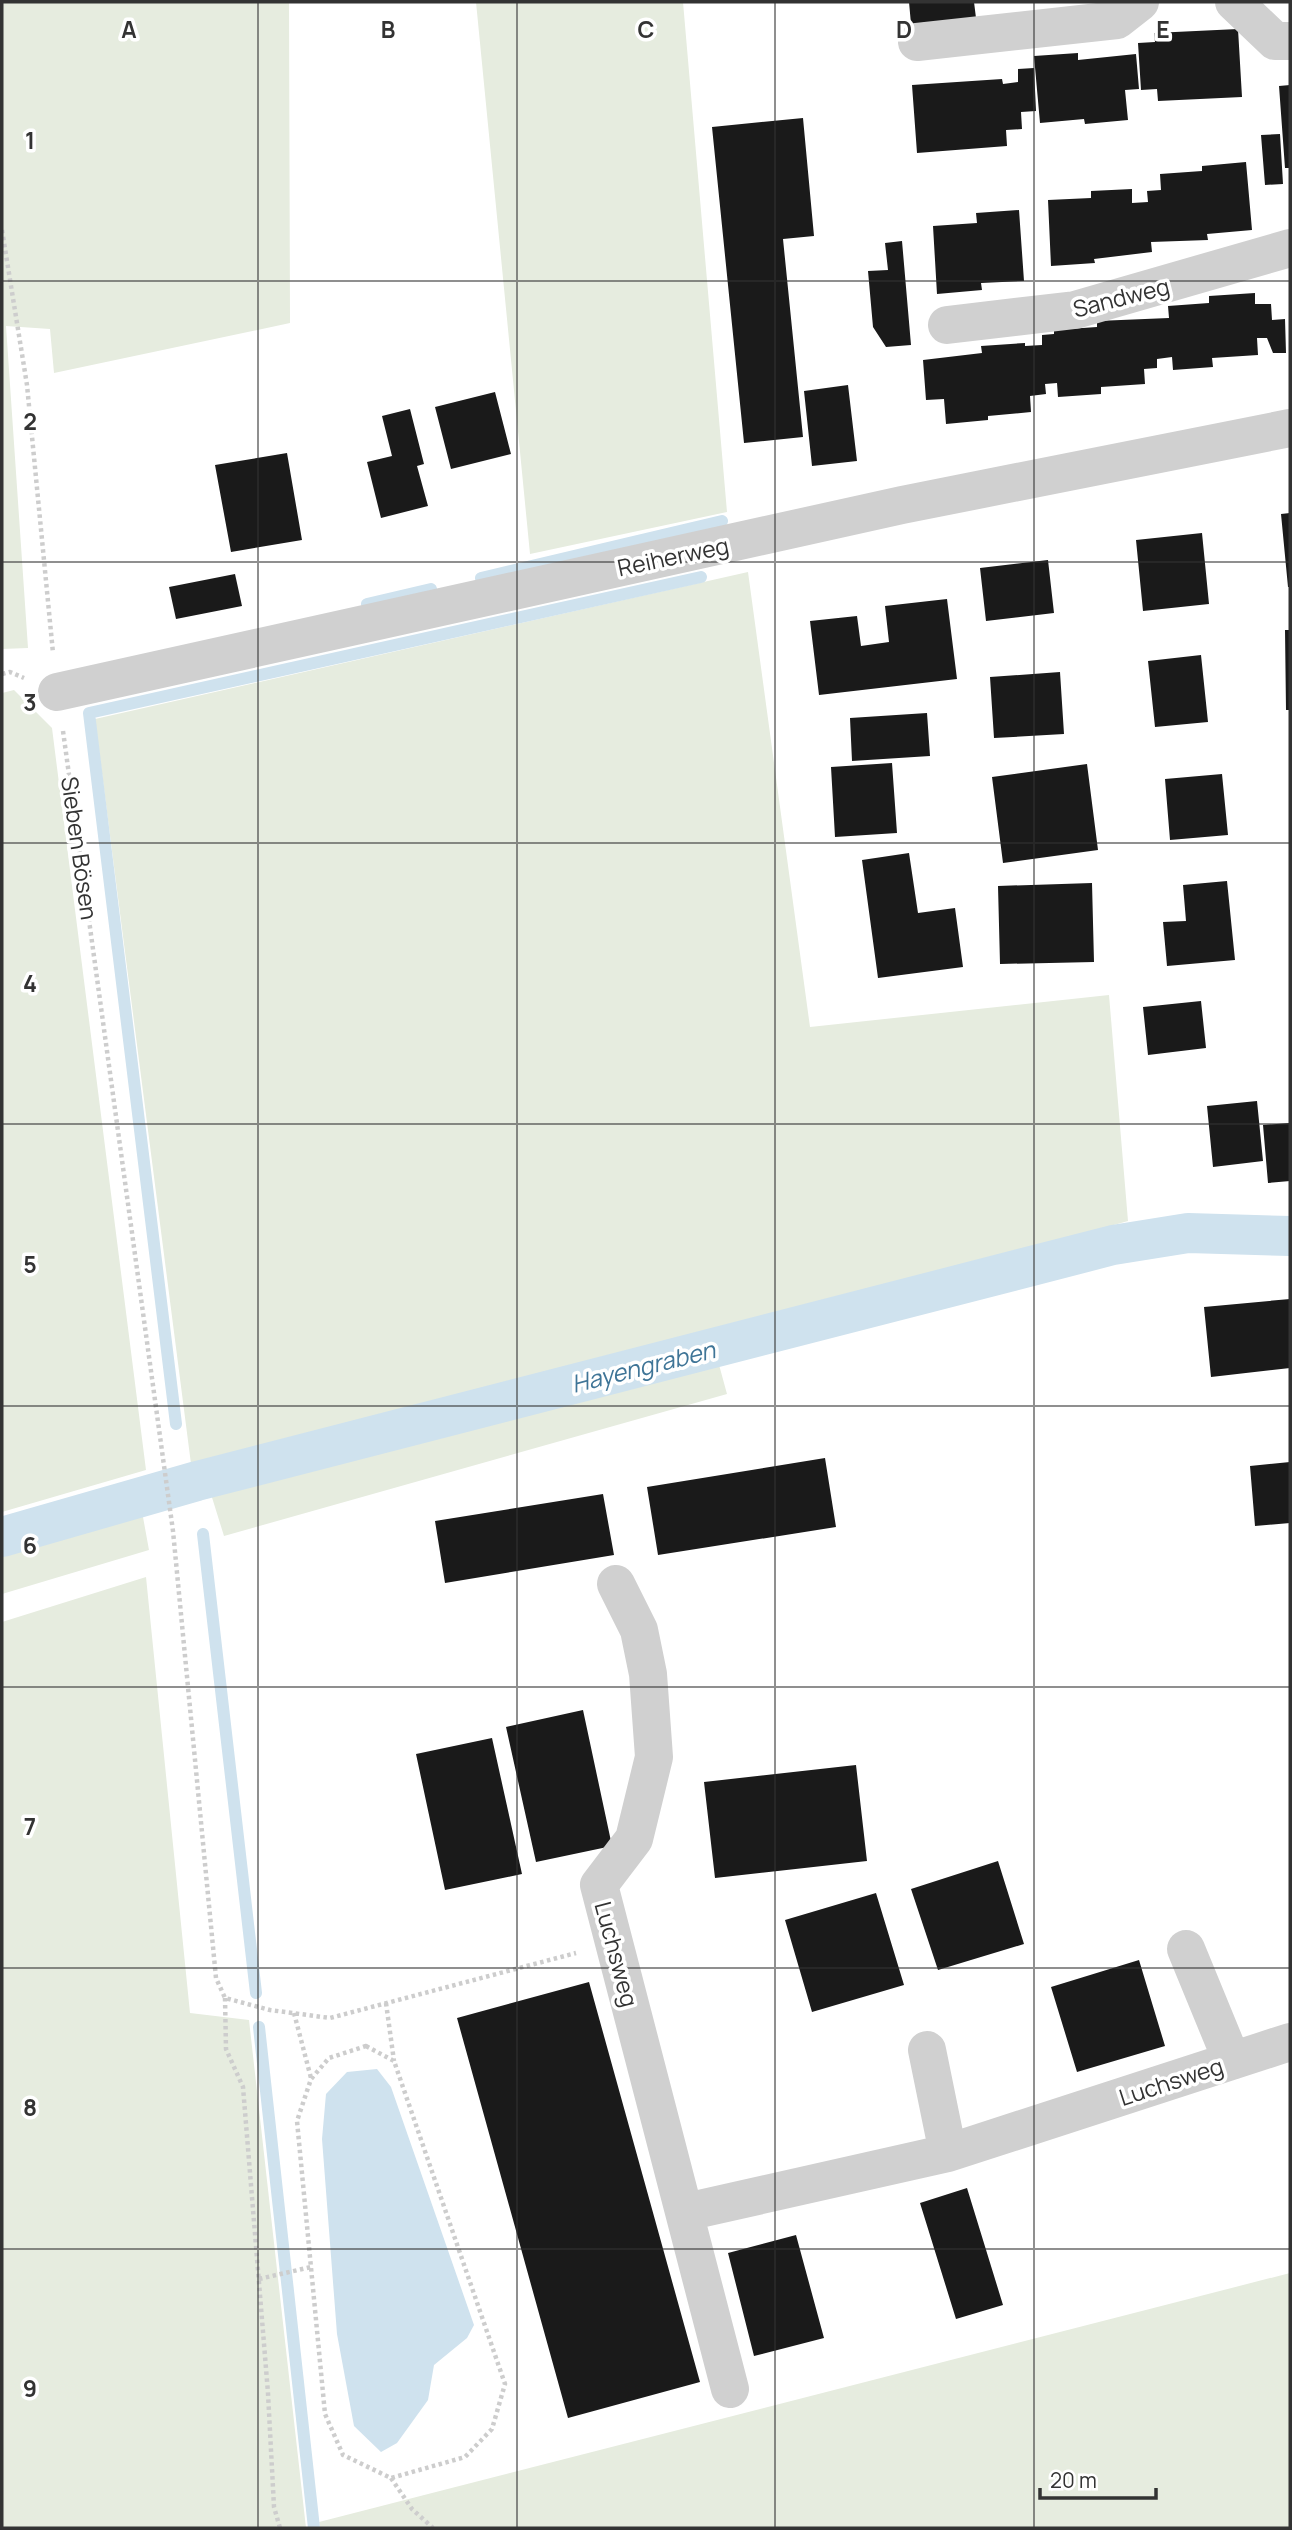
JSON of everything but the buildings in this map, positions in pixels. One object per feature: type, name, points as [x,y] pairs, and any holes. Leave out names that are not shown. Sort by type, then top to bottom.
[{"type":"street","points":[[917,42],[1117,20],[1140,2]]},
{"type":"street","points":[[1234,2],[1275,41],[1290,41]]},
{"type":"street","name":"Sandweg","points":[[947,325],[1075,310],[1290,248]]},
{"type":"street","name":"Reiherweg","points":[[57,692],[902,505],[1290,428]]},
{"type":"street","name":"Luchsweg","points":[[616,1584],[639,1630],[648,1674],[654,1757],[634,1839],[599,1885],[730,2389]]},
{"type":"street","points":[[1186,1949],[1232,2061]]},
{"type":"street","name":"Luchsweg","points":[[686,2212],[948,2153],[1290,2042]]},
{"type":"street","points":[[927,2050],[948,2153]]},
{"type":"path","name":"Sieben Bösen","points":[[2,230],[27,385],[57,692],[173,1531],[216,1978],[225,1997],[226,2049],[243,2087],[274,2507],[280,2528]]},
{"type":"path","points":[[225,1997],[294,2013],[330,2018],[614,1942]]},
{"type":"path","points":[[386,2003],[394,2061],[505,2384],[492,2429],[465,2457],[391,2478]]},
{"type":"path","points":[[294,2013],[311,2079]]},
{"type":"path","points":[[394,2061],[366,2046],[329,2058],[311,2079],[297,2121],[325,2414],[343,2455],[391,2478],[412,2509],[433,2528]]},
{"type":"path","points":[[259,2279],[311,2267]]},
{"type":"shaded area","points":[[2,2],[289,2],[290,323],[54,373],[50,329],[6,326],[28,648],[2,649]]},
{"type":"shaded area","points":[[476,2],[683,2],[727,512],[530,554]]},
{"type":"shaded area","points":[[748,572],[810,1027],[1109,995],[1128,1221],[996,1258],[867,1300],[191,1464],[95,719]]},
{"type":"shaded area","points":[[14,690],[52,728],[146,1470],[2,1512],[2,693]]},
{"type":"shaded area","points":[[718,1361],[727,1394],[224,1536],[210,1491]]},
{"type":"shaded area","points":[[141,1506],[149,1550],[2,1594],[2,1547]]},
{"type":"shaded area","points":[[146,1577],[190,2013],[249,2020],[306,2528],[2,2528],[2,1622]]},
{"type":"shaded area","points":[[1290,2273],[1290,2528],[320,2528],[319,2522]]},
{"type":"water","points":[[377,2069],[391,2087],[474,2325],[467,2338],[434,2365],[428,2400],[397,2443],[381,2452],[354,2426],[337,2334],[322,2139],[326,2094],[347,2072]]},
{"type":"waterway","points":[[481,578],[722,521]]},
{"type":"waterway","points":[[176,1424],[89,713],[701,577]]},
{"type":"waterway","points":[[367,604],[431,589]]},
{"type":"waterway","name":"Hayengraben","points":[[2,1537],[197,1481],[1113,1245],[1188,1233],[1290,1236]]},
{"type":"waterway","points":[[203,1534],[256,1993]]},
{"type":"waterway","points":[[259,2027],[314,2528]]}]
